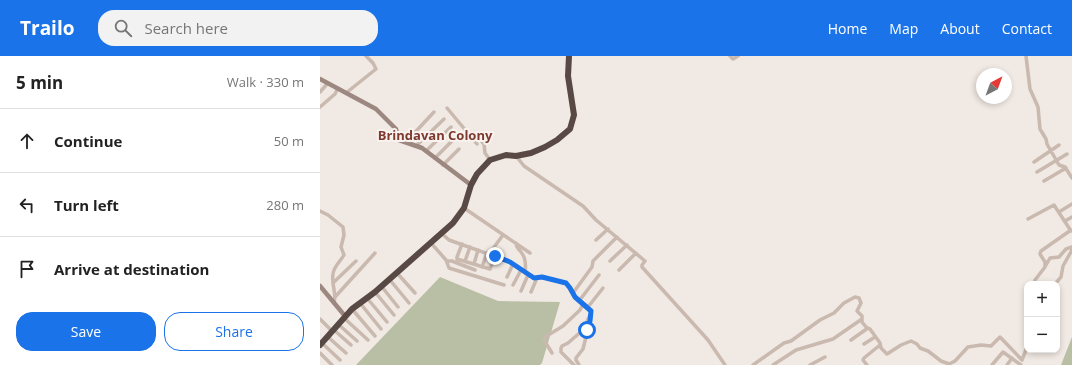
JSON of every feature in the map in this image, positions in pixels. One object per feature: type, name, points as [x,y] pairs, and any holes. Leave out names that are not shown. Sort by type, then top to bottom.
[{"type":"highway","points":[[321,344],[352,309],[382,287],[454,223],[464,208],[471,185],[477,174],[490,160],[506,155],[516,156],[531,153],[564,136],[570,129],[574,115],[568,76],[570,56]]},
{"type":"street","points":[[730,56],[733,59],[738,56]]},
{"type":"street","points":[[1026,56],[1030,89],[1038,107],[1040,129],[1059,165],[1066,168],[1072,178]]},
{"type":"street","points":[[346,93],[376,68],[368,57]]},
{"type":"street","points":[[320,79],[376,109],[396,129],[399,140],[418,145],[471,185]]},
{"type":"street","points":[[320,92],[328,83]]},
{"type":"street","points":[[320,107],[335,94],[338,88]]},
{"type":"street","points":[[447,108],[477,144]]},
{"type":"street","points":[[406,142],[434,112]]},
{"type":"street","points":[[418,145],[444,119]]},
{"type":"street","points":[[426,151],[451,127]]},
{"type":"street","points":[[470,136],[473,133],[475,134],[484,144],[485,153],[490,160]]},
{"type":"street","points":[[435,158],[459,134]]},
{"type":"street","points":[[1034,162],[1059,145]]},
{"type":"street","points":[[443,165],[459,149]]},
{"type":"street","points":[[1037,172],[1067,154]]},
{"type":"street","points":[[516,156],[524,166],[583,206],[596,220],[645,261],[642,267],[708,340],[725,365]]},
{"type":"street","points":[[1044,181],[1066,168]]},
{"type":"street","points":[[1059,212],[1072,204]]},
{"type":"street","points":[[1028,219],[1053,205],[1071,231],[1041,251],[1040,254],[1045,262],[1045,266]]},
{"type":"street","points":[[464,208],[530,253]]},
{"type":"street","points":[[320,211],[340,224],[344,230],[344,237],[341,246],[344,255],[336,266],[332,277],[334,282],[334,303]]},
{"type":"street","points":[[1065,221],[1072,217]]},
{"type":"street","points":[[596,240],[608,229]]},
{"type":"street","points":[[441,234],[446,239],[495,256],[513,264],[527,274],[536,278],[542,277],[569,285],[579,301],[591,311],[583,350],[576,358],[579,365]]},
{"type":"street","points":[[482,267],[488,254],[503,235]]},
{"type":"street","points":[[573,293],[592,267],[593,261],[617,237]]},
{"type":"street","points":[[431,243],[447,261],[447,266],[449,268],[504,285]]},
{"type":"street","points":[[516,243],[516,247],[522,252],[527,274],[521,291]]},
{"type":"street","points":[[462,244],[457,258],[465,261],[490,269],[495,256]]},
{"type":"street","points":[[610,261],[627,245]]},
{"type":"street","points":[[1035,281],[1050,258],[1059,257],[1066,249],[1072,247]]},
{"type":"street","points":[[465,261],[470,248]]},
{"type":"street","points":[[474,264],[478,250]]},
{"type":"street","points":[[1058,281],[1062,277],[1063,266],[1072,250]]},
{"type":"street","points":[[335,296],[375,253]]},
{"type":"street","points":[[619,270],[636,253]]},
{"type":"street","points":[[334,282],[356,261]]},
{"type":"street","points":[[447,261],[452,261],[475,270]]},
{"type":"street","points":[[507,277],[513,264]]},
{"type":"street","points":[[513,285],[521,270]]},
{"type":"street","points":[[397,273],[415,293]]},
{"type":"street","points":[[579,301],[598,275]]},
{"type":"street","points":[[531,292],[536,278]]},
{"type":"street","points":[[390,280],[409,303]]},
{"type":"street","points":[[582,280],[590,286]]},
{"type":"street","points":[[320,286],[344,317],[368,340]]},
{"type":"street","points":[[382,287],[398,307]]},
{"type":"street","points":[[588,307],[603,288]]},
{"type":"street","points":[[375,292],[394,315]]},
{"type":"street","points":[[753,365],[784,343],[791,342],[820,320],[834,313],[844,303],[855,297],[860,300],[861,305],[858,311],[862,316],[862,322],[887,354],[906,342],[913,342],[941,361],[949,364],[955,361],[968,347],[981,345],[991,346],[1000,337],[1022,360]]},
{"type":"street","points":[[367,298],[387,322]]},
{"type":"street","points":[[360,303],[381,330]]},
{"type":"street","points":[[552,353],[544,340],[545,337],[563,326],[580,310],[583,304]]},
{"type":"street","points":[[352,309],[375,336]]},
{"type":"street","points":[[574,365],[561,352],[561,348],[562,346],[568,344],[584,329],[591,314]]},
{"type":"street","points":[[320,319],[351,345]]},
{"type":"street","points":[[772,365],[796,350],[833,339],[862,319]]},
{"type":"street","points":[[338,324],[357,341]]},
{"type":"street","points":[[851,340],[868,328]]},
{"type":"street","points":[[328,337],[346,353]]},
{"type":"street","points":[[864,344],[875,337]]},
{"type":"street","points":[[321,344],[340,360]]},
{"type":"street","points":[[867,365],[863,360],[864,358],[880,345]]},
{"type":"street","points":[[992,365],[1003,352],[1020,365],[1025,353]]},
{"type":"street","points":[[320,353],[332,365]]},
{"type":"street","points":[[810,365],[825,357]]},
{"type":"street","points":[[1006,365],[1012,358]]},
{"type":"green space","points":[[440,277],[498,301],[560,302],[542,363],[540,365],[356,365]]},
{"type":"green space","points":[[1072,337],[1072,365],[1061,365]]},
{"type":"district","name":"Brindavan Colony","points":[[435,135]]},
{"type":"route","points":[[495,256],[510,262],[536,279],[542,277],[569,285],[575,297],[591,311],[587,330]]}]
